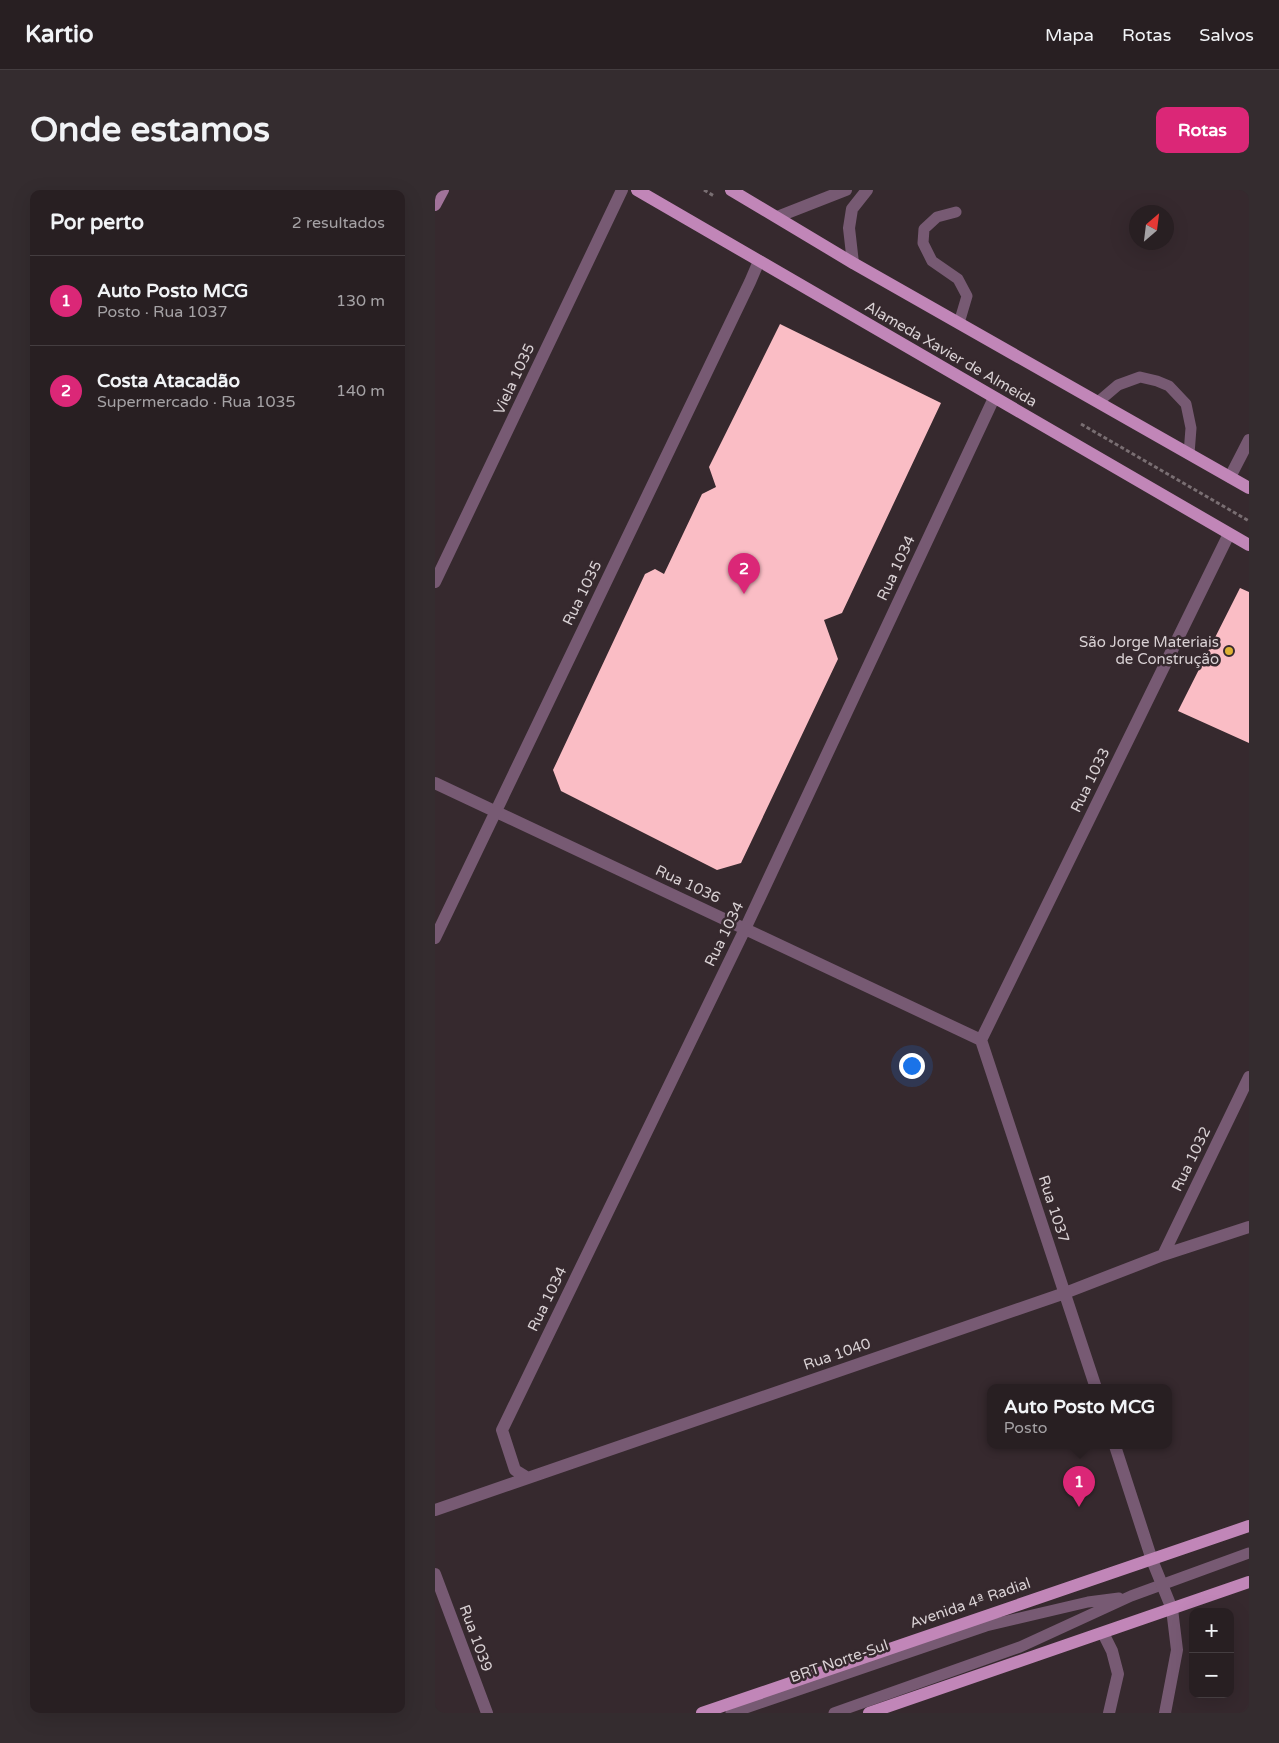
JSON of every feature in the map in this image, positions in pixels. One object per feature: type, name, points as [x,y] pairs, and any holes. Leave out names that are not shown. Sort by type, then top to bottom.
[{"type":"main road","points":[[435,205],[443,190]]},
{"type":"main road","name":"Alameda Xavier de Almeida","points":[[637,190],[1249,545]]},
{"type":"main road","name":"Alameda Xavier de Almeida","points":[[731,190],[853,263],[1249,488]]},
{"type":"main road","name":"Avenida 4ª Radial","points":[[702,1713],[1083,1581],[1249,1526]]},
{"type":"main road","points":[[869,1713],[1249,1582]]},
{"type":"street","name":"Viela 1035","points":[[435,582],[622,190]]},
{"type":"street","points":[[777,217],[846,190]]},
{"type":"street","points":[[853,263],[849,228],[852,209],[867,190]]},
{"type":"street","name":"Rua 1035","points":[[435,938],[759,261]]},
{"type":"street","name":"Rua 1034","points":[[528,1478],[515,1470],[502,1430],[745,929],[994,398]]},
{"type":"street","points":[[1230,477],[1249,440]]},
{"type":"street","name":"Rua 1033","points":[[981,1040],[1229,534]]},
{"type":"street","name":"Rua 1036","points":[[435,783],[981,1040]]},
{"type":"street","name":"Rua 1037","points":[[981,1040],[1095,1384]]},
{"type":"street","name":"Rua 1032","points":[[1163,1255],[1249,1077]]},
{"type":"street","name":"Rua 1040","points":[[435,1510],[1065,1293],[1163,1255],[1249,1227]]},
{"type":"street","points":[[1116,1449],[1151,1560],[1172,1609],[1177,1650],[1165,1713]]},
{"type":"street","name":"Rua 1039","points":[[435,1574],[487,1713]]},
{"type":"street","points":[[1103,1633],[1113,1651],[1118,1674],[1109,1713]]},
{"type":"lane","points":[[957,212],[937,217],[924,228],[923,243],[932,261],[958,279],[967,296],[959,323]]},
{"type":"lane","points":[[1098,402],[1117,384],[1140,377],[1169,386],[1186,404],[1191,428],[1189,454]]},
{"type":"lane","name":"BRT Norte-Sul","points":[[834,1713],[1020,1647],[1131,1596],[1249,1554]]},
{"type":"lane","name":"BRT Norte-Sul","points":[[731,1713],[986,1626],[1088,1602],[1131,1596]]},
{"type":"building","points":[[780,324],[941,403],[842,613],[824,620],[838,659],[741,863],[717,870],[561,791],[553,770],[645,574],[655,569],[664,574],[702,494],[716,487],[709,467]]},
{"type":"building","name":"São Jorge Materiais de Construção","points":[[1240,588],[1249,592],[1249,743],[1178,711]]},
{"type":"place","name":"Costa Atacadão","points":[[744,594]]},
{"type":"place","name":"São Jorge Materiais de Construção","points":[[1229,651]]},
{"type":"place","name":"Auto Posto MCG","points":[[1079,1507]]}]
